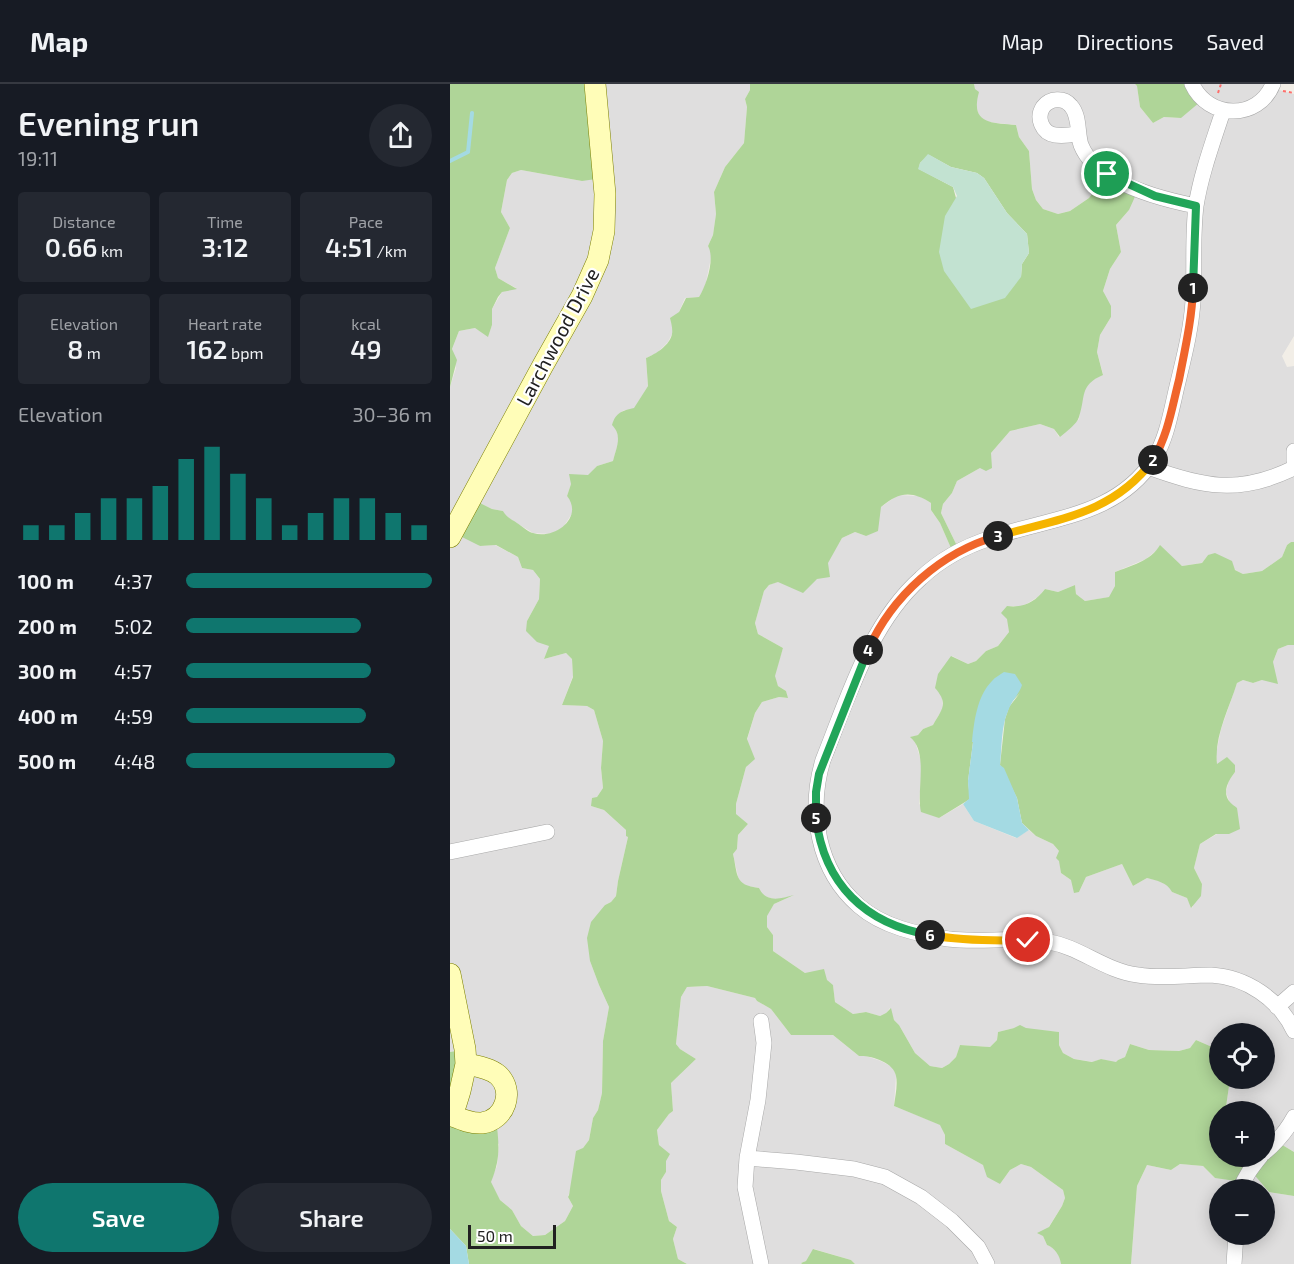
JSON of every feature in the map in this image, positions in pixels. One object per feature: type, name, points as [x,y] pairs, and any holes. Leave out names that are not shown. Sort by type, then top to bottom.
[{"type":"street","name":"Larchwood Drive","points":[[450,537],[582,296],[598,260],[604,231],[605,194],[595,84]]},
{"type":"street","points":[[1192,84],[1202,100],[1223,111],[1245,110],[1255,105],[1271,90],[1273,84]]},
{"type":"street","points":[[1223,111],[1201,181],[1196,206],[1190,326],[1169,422],[1161,445],[1148,467],[1118,495],[1097,507],[990,538],[964,550],[941,562],[902,596],[872,640],[824,760],[816,792],[816,814],[818,837],[834,874],[860,906],[895,926],[917,933],[951,939],[1047,941],[1066,945],[1105,966],[1136,975],[1155,977],[1213,975],[1229,978],[1258,990],[1278,1007],[1294,1031]]},
{"type":"street","points":[[1078,134],[1085,153],[1098,168],[1107,174],[1155,196],[1196,206]]},
{"type":"street","points":[[1294,451],[1294,461]]},
{"type":"street","points":[[1148,467],[1195,483],[1225,486],[1257,483],[1294,468]]},
{"type":"street","points":[[450,852],[548,832]]},
{"type":"street","points":[[450,974],[466,1064],[456,1104],[450,1114],[471,1122],[488,1122],[503,1110],[507,1092],[504,1083],[490,1070],[466,1064]]},
{"type":"street","points":[[1278,1007],[1294,992]]},
{"type":"street","points":[[761,1021],[763,1054],[758,1100],[747,1158],[745,1187],[761,1264]]},
{"type":"street","points":[[1275,1143],[1294,1118]]},
{"type":"street","points":[[747,1158],[854,1169],[885,1177],[921,1197],[952,1221],[978,1247],[987,1264]]},
{"type":"street","points":[[1234,1264],[1235,1245]]},
{"type":"shaded area","points":[[595,84],[750,84],[750,90],[745,99],[747,107],[744,143],[725,167],[714,192],[716,214],[713,235],[708,246],[712,253],[705,287],[699,297],[685,298],[668,342],[657,353],[646,358],[648,386],[634,409],[622,411],[616,429],[619,440],[613,461],[597,466],[588,476],[571,484],[567,496],[572,502],[573,512],[562,529],[551,534],[533,533],[505,516],[503,511],[492,509],[472,499],[479,546],[495,545],[518,557],[522,568],[533,570],[540,579],[539,599],[527,621],[550,646],[544,659],[566,653],[572,659],[573,676],[562,705],[587,706],[594,710],[603,741],[601,768],[603,788],[591,806],[604,810],[626,830],[628,837],[616,896],[605,905],[590,961],[609,1007],[603,1041],[602,1093],[598,1110],[593,1118],[589,1140],[583,1148],[568,1197],[573,1206],[565,1221],[545,1235],[533,1236],[521,1226],[512,1210],[500,1200],[490,1182],[497,1166],[499,1144],[450,1115],[467,1049],[450,1052],[450,387],[456,368],[452,349],[459,331],[475,328],[488,336],[492,325],[492,309],[499,297],[502,292],[516,288],[498,278],[495,268],[510,228],[501,212],[507,180],[512,173],[521,170],[582,181]]},
{"type":"shaded area","points":[[974,84],[1135,84],[1140,107],[1153,123],[1164,117],[1181,118],[1190,84],[1275,84],[1275,89],[1294,94],[1294,336],[1282,356],[1287,367],[1294,366],[1294,542],[1287,545],[1282,557],[1262,571],[1243,574],[1208,555],[1202,563],[1182,566],[1158,549],[1146,559],[1115,572],[1115,586],[1110,597],[1085,601],[1076,594],[1075,585],[1058,592],[1045,589],[1038,597],[1023,606],[1007,606],[1009,632],[998,646],[986,651],[976,661],[968,664],[952,656],[942,696],[943,708],[933,725],[911,737],[915,741],[922,764],[919,804],[939,818],[963,804],[974,821],[1016,838],[1029,830],[1053,844],[1059,851],[1061,873],[1071,880],[1079,892],[1086,877],[1122,864],[1133,886],[1147,878],[1160,881],[1170,887],[1172,892],[1187,898],[1192,908],[1202,884],[1194,868],[1200,844],[1217,834],[1229,834],[1229,801],[1226,792],[1229,780],[1235,772],[1217,764],[1216,754],[1221,729],[1237,683],[1243,680],[1253,683],[1262,680],[1278,649],[1294,645],[1294,1152],[1279,1143],[1275,1146],[1275,1101],[1227,1101],[1229,1089],[1275,1089],[1275,1023],[1209,1023],[1209,1046],[1196,1040],[1190,1048],[1179,1051],[1149,1050],[1130,1044],[1125,1057],[1116,1063],[1101,1059],[1093,1062],[1074,1059],[1063,1053],[1059,1045],[1059,1032],[1014,1028],[998,1032],[997,1040],[990,1047],[960,1045],[956,1057],[949,1064],[942,1068],[930,1066],[915,1053],[894,1020],[890,1008],[880,1016],[866,1012],[853,1014],[835,1002],[833,985],[805,973],[773,951],[773,935],[767,927],[766,916],[774,904],[792,896],[777,900],[761,893],[759,888],[747,886],[739,881],[733,854],[737,849],[738,835],[748,824],[735,814],[746,767],[749,763],[747,740],[755,713],[762,702],[779,697],[787,698],[786,691],[778,686],[774,676],[783,648],[758,634],[755,623],[764,591],[769,585],[827,563],[842,538],[855,532],[866,536],[881,507],[898,495],[920,496],[931,503],[931,510],[940,523],[954,555],[959,550],[941,513],[943,504],[952,493],[957,481],[980,468],[1010,431],[1040,424],[1054,429],[1059,437],[1079,419],[1083,391],[1092,379],[1103,374],[1097,352],[1100,335],[1111,317],[1103,291],[1110,269],[1121,252],[1116,225],[1129,210],[1109,173],[1089,198],[1070,211],[1058,214],[1043,209],[1032,189],[1029,151],[1019,137],[1016,125],[987,122],[979,116]]},
{"type":"shaded area","points":[[707,986],[755,998],[771,1009],[791,1035],[833,1035],[859,1056],[863,1055],[881,1061],[894,1068],[896,1076],[894,1106],[941,1125],[945,1135],[945,1144],[983,1165],[1000,1184],[1010,1170],[1021,1164],[1031,1167],[1063,1190],[1065,1198],[1062,1206],[1043,1236],[1047,1245],[1052,1247],[1061,1258],[1061,1264],[855,1264],[851,1260],[814,1249],[802,1264],[687,1264],[678,1259],[673,1239],[677,1227],[669,1221],[661,1191],[661,1180],[666,1172],[666,1161],[659,1145],[657,1130],[673,1111],[671,1083],[696,1059],[676,1044],[681,997],[687,987]]},
{"type":"shaded area","points":[[1180,1164],[1203,1166],[1215,1178],[1251,1170],[1258,1179],[1209,1179],[1209,1245],[1275,1245],[1275,1193],[1294,1196],[1294,1264],[1131,1264],[1137,1186],[1147,1165],[1171,1170]]},
{"type":"green space","points":[[450,84],[595,84],[603,178],[582,181],[521,170],[512,173],[507,180],[501,212],[510,228],[495,268],[498,278],[517,289],[502,292],[498,297],[492,309],[492,325],[488,337],[475,328],[459,331],[452,349],[457,360],[450,387]]},
{"type":"green space","points":[[750,84],[974,84],[975,89],[979,92],[977,110],[980,116],[998,124],[1016,125],[1019,137],[1029,151],[1032,189],[1043,209],[1058,214],[1070,211],[1089,198],[1109,172],[1138,190],[1129,210],[1116,225],[1121,252],[1110,269],[1103,291],[1111,306],[1111,317],[1100,335],[1097,352],[1103,375],[1087,387],[1078,420],[1060,437],[1054,429],[1040,424],[1010,431],[991,453],[992,468],[986,471],[980,468],[957,481],[952,493],[943,504],[941,513],[959,550],[954,555],[940,523],[931,510],[931,503],[918,496],[905,494],[893,498],[881,507],[878,531],[866,536],[855,532],[842,538],[828,563],[830,577],[817,579],[803,593],[778,582],[769,585],[764,591],[755,623],[758,634],[783,648],[775,676],[778,686],[786,691],[788,698],[779,697],[762,702],[755,713],[747,739],[755,759],[746,767],[736,804],[736,814],[748,824],[738,835],[737,849],[733,854],[738,878],[745,884],[759,888],[769,898],[794,895],[774,904],[767,916],[767,927],[773,935],[773,951],[805,973],[824,969],[827,980],[833,985],[835,1002],[853,1014],[866,1012],[880,1016],[891,1008],[894,1020],[915,1053],[930,1066],[942,1068],[949,1064],[956,1057],[960,1045],[990,1047],[997,1040],[998,1032],[1020,1025],[1026,1028],[1059,1032],[1059,1045],[1063,1053],[1074,1059],[1092,1062],[1101,1059],[1116,1062],[1125,1057],[1130,1044],[1149,1050],[1179,1051],[1190,1048],[1196,1040],[1209,1046],[1209,1089],[1229,1089],[1227,1101],[1209,1101],[1209,1167],[1275,1167],[1275,1146],[1279,1143],[1294,1152],[1294,1196],[1275,1193],[1275,1179],[1258,1179],[1251,1171],[1245,1179],[1222,1179],[1215,1178],[1203,1166],[1180,1164],[1171,1170],[1147,1165],[1137,1186],[1131,1264],[1061,1264],[1057,1253],[1047,1245],[1043,1236],[1037,1233],[1049,1227],[1062,1206],[1065,1198],[1063,1190],[1031,1167],[1021,1164],[1010,1170],[1000,1184],[987,1177],[983,1165],[945,1144],[945,1135],[940,1125],[894,1106],[896,1076],[886,1063],[875,1058],[859,1056],[833,1035],[791,1035],[771,1009],[755,998],[707,986],[687,987],[681,997],[676,1044],[696,1059],[671,1083],[673,1111],[657,1130],[659,1145],[670,1154],[666,1161],[666,1172],[661,1180],[661,1191],[669,1221],[677,1227],[673,1239],[678,1259],[687,1264],[469,1264],[466,1246],[450,1229],[450,1052],[468,1049],[451,1111],[496,1118],[498,1151],[491,1182],[500,1200],[512,1210],[521,1226],[533,1236],[545,1235],[565,1221],[573,1206],[568,1197],[576,1151],[583,1148],[589,1140],[593,1118],[598,1110],[602,1093],[603,1041],[609,1007],[590,961],[587,938],[591,922],[616,896],[628,837],[626,830],[604,810],[591,806],[592,798],[597,797],[603,788],[601,768],[603,741],[594,710],[587,706],[562,705],[573,677],[572,659],[566,653],[544,659],[549,646],[537,642],[526,631],[527,621],[539,599],[540,579],[533,570],[522,568],[518,557],[496,545],[480,546],[454,533],[472,499],[492,509],[503,511],[509,518],[531,532],[541,534],[558,530],[570,519],[572,512],[567,496],[571,484],[569,474],[588,475],[597,466],[613,461],[618,438],[612,425],[615,417],[634,408],[648,386],[646,358],[666,345],[672,332],[670,318],[679,312],[686,298],[699,297],[705,285],[711,257],[708,246],[713,235],[716,214],[714,192],[725,167],[744,143],[747,107],[745,99],[750,90]],"holes":[[[929,155],[951,167],[977,173],[984,178],[1007,213],[1027,234],[1029,253],[1022,264],[1021,277],[956,198],[953,187],[919,169],[920,163]]]},
{"type":"green space","points":[[1135,84],[1190,84],[1200,102],[1181,118],[1164,117],[1153,123],[1140,107]]},
{"type":"green space","points":[[928,154],[951,167],[977,173],[984,178],[1007,213],[1027,234],[1029,253],[1022,264],[1021,277],[1005,298],[971,309],[944,271],[939,252],[945,216],[957,196],[953,187],[918,169]]},
{"type":"green space","points":[[1294,542],[1294,645],[1278,649],[1273,662],[1278,684],[1262,680],[1253,683],[1243,680],[1237,683],[1220,733],[1217,764],[1227,757],[1235,765],[1235,772],[1226,793],[1229,801],[1237,808],[1240,829],[1229,834],[1216,834],[1200,844],[1194,868],[1202,884],[1201,896],[1191,908],[1187,898],[1172,892],[1161,882],[1147,878],[1133,886],[1122,864],[1086,877],[1079,892],[1074,893],[1071,880],[1061,873],[1059,861],[1056,858],[1059,851],[1053,844],[1036,836],[1022,823],[1017,798],[1000,765],[1005,719],[1009,707],[1020,693],[973,742],[968,781],[970,799],[939,818],[921,812],[921,762],[916,744],[910,737],[918,735],[923,729],[933,725],[941,710],[942,698],[935,688],[938,674],[951,656],[968,664],[976,661],[986,651],[998,646],[1009,632],[1007,619],[1001,613],[1007,606],[1029,603],[1045,589],[1058,592],[1075,585],[1076,594],[1085,601],[1109,597],[1115,586],[1115,572],[1146,559],[1160,545],[1182,566],[1202,563],[1208,555],[1215,553],[1232,561],[1235,570],[1243,574],[1262,571],[1282,557],[1287,545]]},
{"type":"green space","points":[[813,1249],[851,1260],[855,1264],[802,1264]]},
{"type":"water","points":[[1004,672],[1015,674],[1022,685],[1006,717],[1000,765],[1004,768],[1017,798],[1022,823],[1029,830],[1017,838],[974,821],[963,804],[969,799],[968,781],[975,718],[987,687]]},
{"type":"water","points":[[450,1229],[466,1246],[469,1264],[450,1264]]},
{"type":"waterway","points":[[450,161],[468,152],[472,113]]},
{"type":"route","points":[[1028,940],[951,939],[917,933],[876,917],[860,906],[834,874],[824,855],[818,837],[816,792],[824,760],[872,640],[902,596],[941,562],[990,538],[1088,511],[1106,503],[1130,485],[1148,467],[1161,445],[1169,422],[1190,326],[1196,206],[1155,196],[1107,174]]}]
